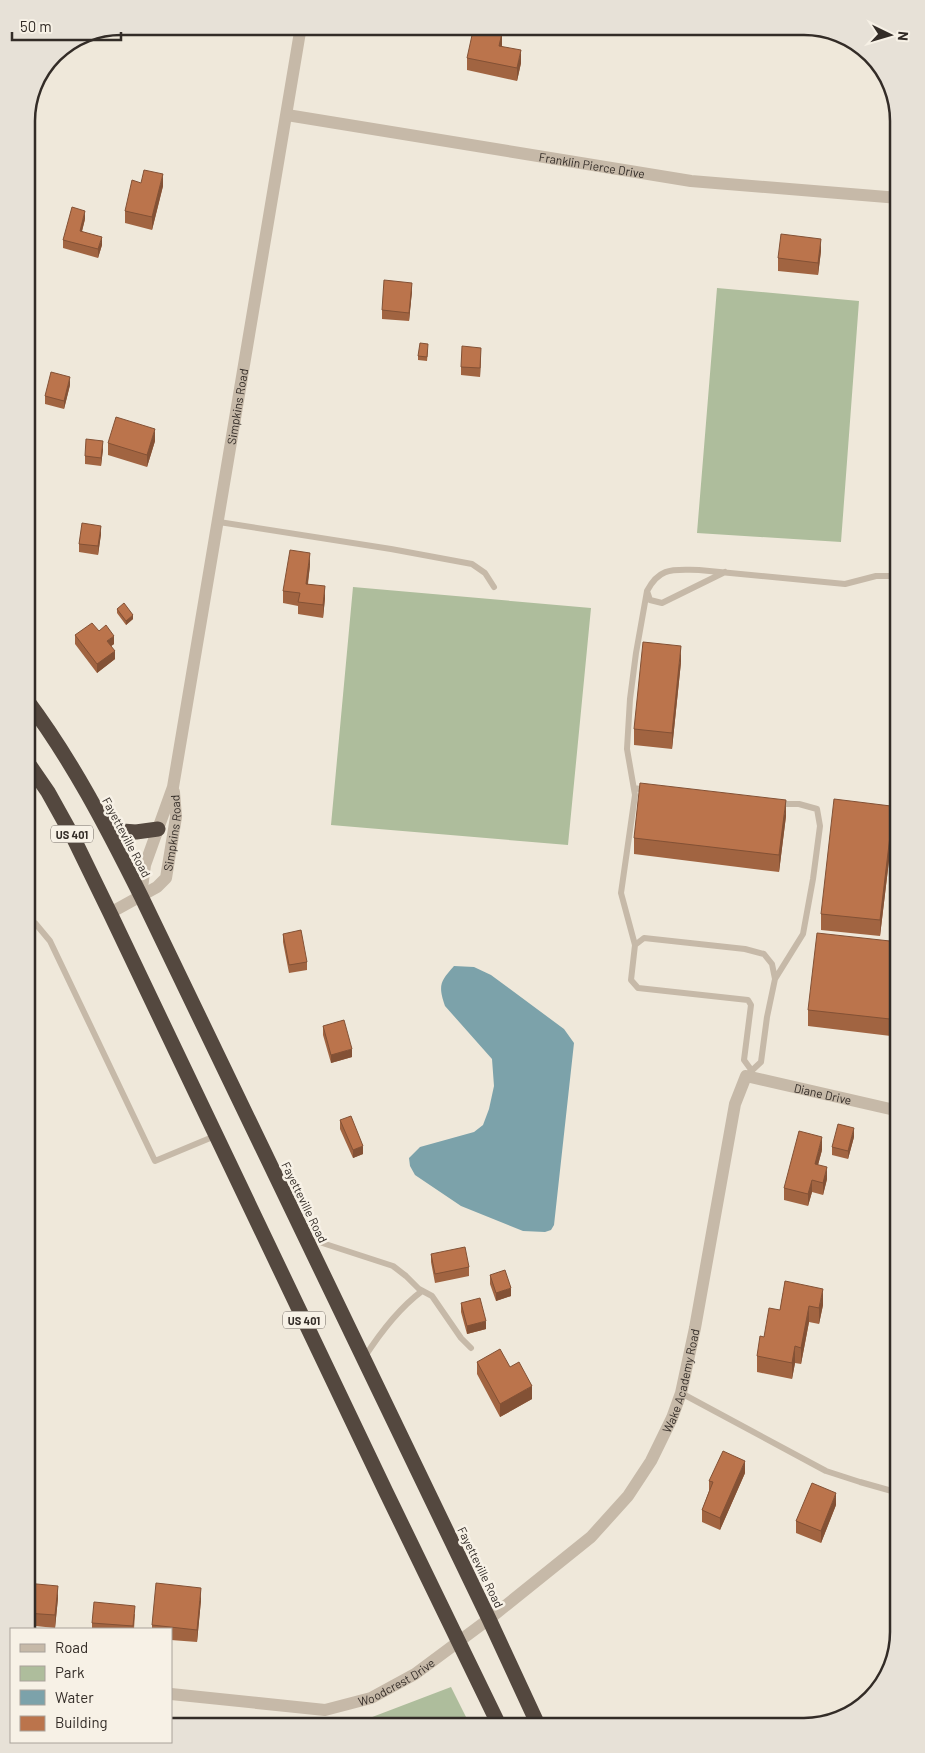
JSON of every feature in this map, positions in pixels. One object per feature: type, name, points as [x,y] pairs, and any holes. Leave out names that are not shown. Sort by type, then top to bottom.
[{"type":"highway","name":"Fayetteville Road","points":[[35,711],[46,725],[103,820],[141,896],[535,1718]]},
{"type":"highway","name":"US 401","points":[[35,773],[48,792],[73,837],[496,1718]]},
{"type":"highway","points":[[103,820],[122,831],[136,832],[158,829]]},
{"type":"street","name":"Simpkins Road","points":[[141,896],[145,865],[173,787],[300,35]]},
{"type":"street","name":"Franklin Pierce Drive","points":[[287,115],[691,181],[890,197]]},
{"type":"street","name":"Simpkins Road","points":[[110,913],[157,887],[166,878],[176,817],[173,787]]},
{"type":"street","name":"Diane Drive","points":[[749,1073],[890,1109]]},
{"type":"street","name":"Wake Academy Road","points":[[489,1619],[591,1537],[628,1496],[651,1461],[672,1418],[681,1393],[696,1328],[736,1104],[749,1073]]},
{"type":"street","name":"Woodcrest Drive","points":[[172,1694],[325,1710],[371,1698],[415,1674],[489,1619]]},
{"type":"lane","points":[[218,522],[391,549],[472,564],[485,573],[494,587]]},
{"type":"lane","points":[[770,804],[799,804],[817,810],[820,826],[803,934],[775,979],[767,1017],[761,1062],[749,1073],[744,1060],[751,1005],[748,1000],[638,988],[631,980],[635,945],[621,893],[635,795],[627,749],[636,653],[647,591],[653,580],[662,572],[677,570],[725,572],[845,584],[876,576],[890,576]]},
{"type":"lane","points":[[647,591],[650,600],[662,604],[725,572]]},
{"type":"lane","points":[[634,788],[653,791]]},
{"type":"lane","points":[[35,923],[50,941],[155,1160],[216,1135]]},
{"type":"lane","points":[[635,945],[644,938],[745,949],[764,954],[772,964],[775,979]]},
{"type":"lane","points":[[306,1237],[393,1266],[422,1291],[432,1296],[461,1338],[471,1348]]},
{"type":"lane","points":[[364,1359],[376,1339],[407,1302],[422,1291]]},
{"type":"lane","points":[[681,1393],[779,1444],[826,1471],[890,1490]]},
{"type":"green space","points":[[717,288],[859,301],[841,542],[697,533]]},
{"type":"green space","points":[[353,587],[591,608],[568,845],[331,825]]},
{"type":"green space","points":[[451,1687],[466,1718],[370,1718]]},
{"type":"water","points":[[454,966],[474,967],[491,975],[564,1029],[574,1043],[554,1225],[551,1230],[545,1232],[523,1231],[461,1206],[415,1175],[410,1166],[409,1158],[420,1147],[474,1132],[483,1125],[489,1109],[494,1086],[492,1059],[445,1006],[443,999],[441,988],[443,980]]},
{"type":"building","points":[[472,35],[502,35],[499,46],[521,50],[517,68],[467,58]]},
{"type":"building","points":[[144,170],[163,174],[152,217],[125,211],[132,180],[141,183]]},
{"type":"building","points":[[72,207],[85,211],[80,231],[102,237],[98,249],[63,240]]},
{"type":"building","points":[[781,234],[821,239],[818,263],[778,258]]},
{"type":"building","points":[[384,280],[412,283],[409,313],[382,310]]},
{"type":"building","points":[[420,343],[428,344],[427,357],[418,356]]},
{"type":"building","points":[[462,346],[481,348],[480,368],[461,367]]},
{"type":"building","points":[[51,372],[70,377],[64,401],[45,396]]},
{"type":"building","points":[[116,417],[155,429],[147,455],[108,443]]},
{"type":"building","points":[[86,439],[103,441],[101,458],[85,456]]},
{"type":"building","points":[[82,523],[101,526],[98,546],[79,544]]},
{"type":"building","points":[[290,550],[310,553],[306,584],[325,586],[323,605],[298,602],[300,593],[283,591]]},
{"type":"building","points":[[124,603],[133,615],[126,621],[117,609]]},
{"type":"building","points":[[92,623],[99,631],[106,625],[114,636],[107,641],[115,651],[97,664],[75,635]]},
{"type":"building","points":[[643,642],[681,646],[672,733],[634,729]]},
{"type":"building","points":[[640,783],[786,800],[779,855],[634,838]]},
{"type":"building","points":[[834,799],[890,806],[890,836],[880,920],[821,914]]},
{"type":"building","points":[[301,930],[307,962],[289,965],[283,934]]},
{"type":"building","points":[[817,933],[890,941],[890,1019],[808,1010]]},
{"type":"building","points":[[344,1020],[352,1049],[331,1055],[323,1026]]},
{"type":"building","points":[[351,1116],[363,1146],[353,1150],[340,1120]]},
{"type":"building","points":[[838,1124],[854,1128],[848,1151],[832,1147]]},
{"type":"building","points":[[799,1131],[822,1137],[815,1164],[827,1167],[823,1183],[812,1180],[808,1194],[784,1188]]},
{"type":"building","points":[[465,1247],[469,1267],[435,1274],[431,1254]]},
{"type":"building","points":[[505,1270],[511,1288],[496,1293],[490,1275]]},
{"type":"building","points":[[785,1281],[823,1289],[819,1308],[809,1306],[801,1348],[795,1346],[792,1363],[757,1356],[760,1336],[764,1337],[769,1308],[780,1310]]},
{"type":"building","points":[[480,1298],[486,1321],[467,1326],[461,1303]]},
{"type":"building","points":[[500,1349],[510,1367],[519,1362],[532,1386],[500,1404],[477,1362]]},
{"type":"building","points":[[723,1451],[745,1461],[720,1518],[702,1510],[713,1482],[709,1481]]},
{"type":"building","points":[[812,1483],[836,1493],[821,1531],[796,1521]]},
{"type":"building","points":[[156,1583],[201,1588],[197,1630],[152,1625]]},
{"type":"building","points":[[35,1584],[58,1586],[55,1615],[35,1614]]},
{"type":"building","points":[[94,1602],[135,1606],[133,1626],[92,1623]]}]
